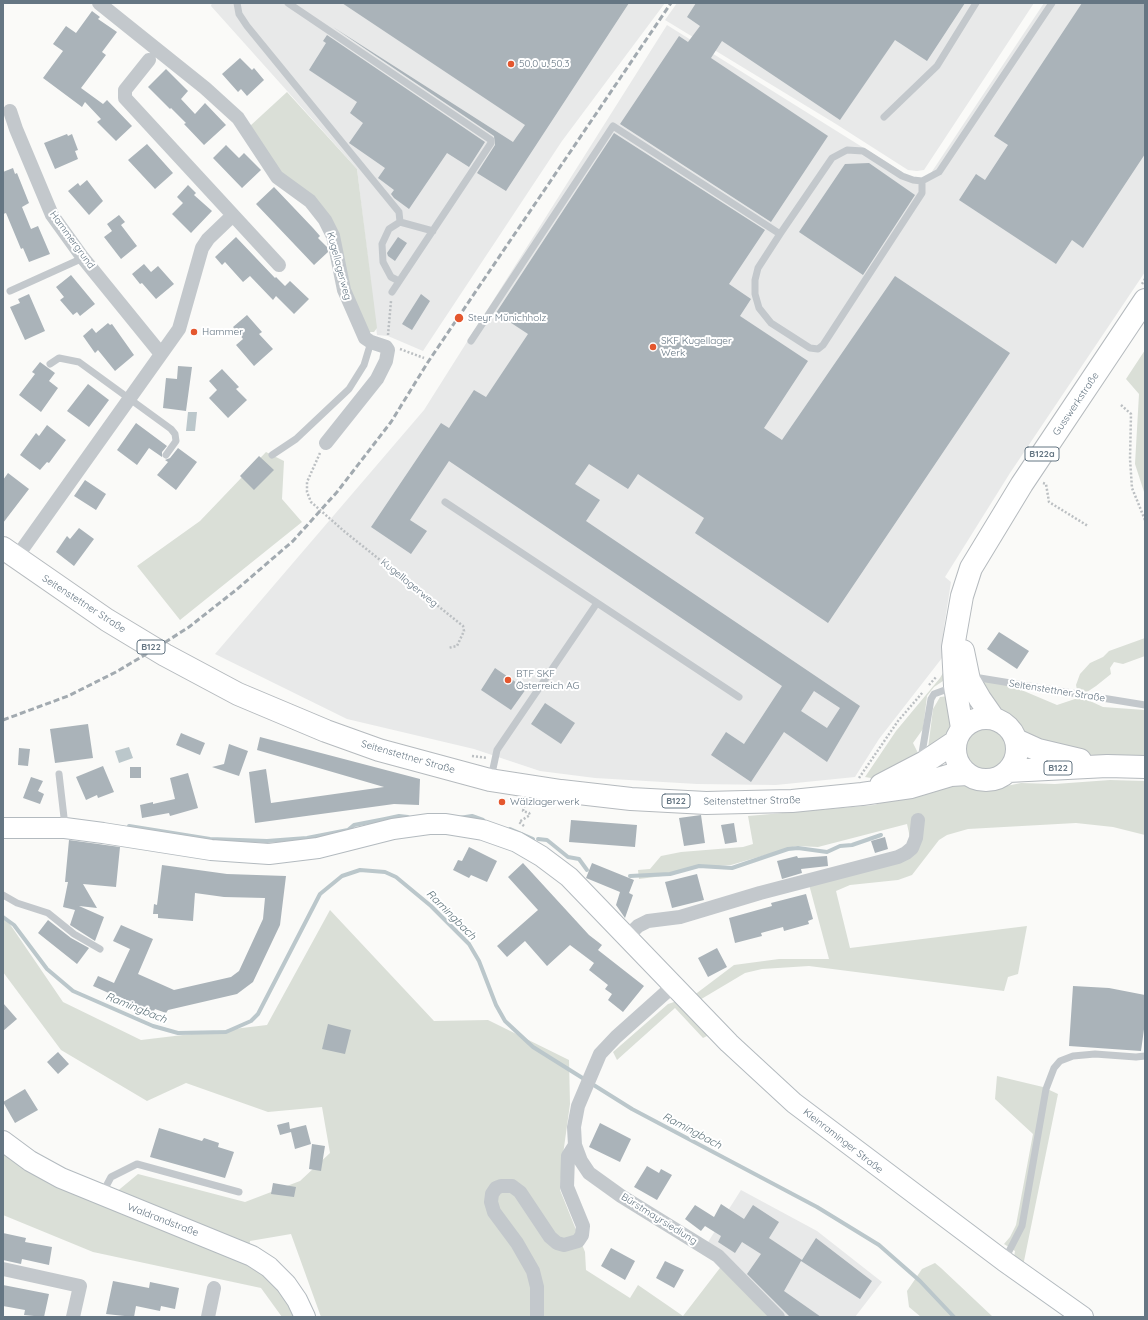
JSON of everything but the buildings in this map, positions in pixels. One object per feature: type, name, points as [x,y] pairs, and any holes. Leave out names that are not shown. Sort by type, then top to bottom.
[{"type":"main road","name":"Gusswerkstraße","points":[[958,735],[954,680],[958,616],[971,568],[1022,484],[1143,293]]},
{"type":"main road","name":"Seitenstettner Straße","points":[[9,553],[107,620],[165,655],[238,694],[326,731],[379,750],[493,769],[561,791],[631,799],[706,803],[792,801],[860,787],[926,762],[958,735]]},
{"type":"main road","name":"Gusswerkstraße","points":[[954,680],[980,699],[994,718]]},
{"type":"main road","name":"B122","points":[[958,735],[971,721],[982,717],[994,718]]},
{"type":"main road","points":[[994,718],[1004,723],[1011,730],[1016,740],[1017,751],[1015,762],[1008,771]]},
{"type":"main road","points":[[958,735],[954,754],[959,766],[967,774]]},
{"type":"main road","name":"B122","points":[[1016,740],[1054,754],[1107,766]]},
{"type":"main road","name":"B122","points":[[967,774],[977,779],[988,780],[999,777],[1008,771],[1107,766],[1145,767]]},
{"type":"main road","name":"Seitenstettner Straße","points":[[860,787],[911,787],[951,775],[967,774]]},
{"type":"main road","name":"Kleinraminger Straße","points":[[65,828],[103,832],[210,850],[269,854],[318,848],[393,829],[412,826],[446,824],[483,830],[516,842],[541,856],[569,877],[673,986],[760,1073],[794,1103],[1004,1261],[1083,1317]]},
{"type":"main road","points":[[3,828],[65,828]]},
{"type":"main road","name":"Waldrandstraße","points":[[3,1141],[30,1161],[61,1178],[101,1196],[252,1256],[269,1267],[286,1284],[297,1300],[305,1317]]},
{"type":"street","name":"Kugellagerweg","points":[[99,3],[205,88],[238,118],[277,177],[306,198],[314,206],[325,220],[333,236],[344,290],[365,338],[371,342]]},
{"type":"street","points":[[148,60],[125,90],[125,98],[279,265]]},
{"type":"street","name":"Hammergrund","points":[[10,110],[52,215],[83,258],[161,354]]},
{"type":"street","points":[[9,553],[129,399],[179,329],[202,248],[208,239],[233,215]]},
{"type":"street","points":[[326,443],[377,379],[386,361],[387,342],[381,344],[371,342]]},
{"type":"street","points":[[627,937],[638,926],[648,921],[680,917],[760,893],[898,857],[912,848],[916,838],[918,820]]},
{"type":"street","name":"Bürstmayrsiedlung","points":[[673,986],[613,1040],[600,1054],[593,1067],[578,1106],[574,1127],[575,1145],[581,1161],[589,1173],[621,1196],[718,1256],[778,1317]]},
{"type":"street","points":[[537,1317],[537,1287],[533,1271],[517,1243],[494,1212],[491,1202],[492,1194],[496,1188],[502,1186],[512,1186],[520,1192],[556,1244],[564,1245],[578,1241],[582,1235],[582,1226],[567,1187],[568,1156],[575,1145]]},
{"type":"street","points":[[3,1270],[80,1286],[73,1317]]},
{"type":"street","points":[[208,1317],[214,1288]]},
{"type":"lane","points":[[237,3],[239,14],[247,26],[400,212],[400,222]]},
{"type":"lane","points":[[288,3],[492,140],[392,292]]},
{"type":"lane","points":[[884,117],[937,66],[976,3]]},
{"type":"lane","points":[[922,181],[922,194],[823,345],[818,349],[810,348],[770,322],[759,308],[755,294],[755,280],[758,268],[832,158],[847,150],[863,151],[902,176],[913,180],[922,181],[939,172],[1052,3]]},
{"type":"lane","points":[[471,341],[613,126],[780,234]]},
{"type":"lane","points":[[399,281],[391,277],[383,262],[382,244],[389,229],[400,222],[433,231]]},
{"type":"lane","points":[[10,291],[83,258]]},
{"type":"lane","points":[[272,455],[296,439],[349,389],[364,365],[371,342]]},
{"type":"lane","points":[[50,364],[59,358],[78,362],[175,434],[176,440],[166,455]]},
{"type":"lane","points":[[445,502],[739,697]]},
{"type":"lane","points":[[493,769],[497,750],[597,603]]},
{"type":"lane","name":"Seitenstettner Straße","points":[[922,753],[931,699],[934,694],[954,680],[980,678],[1145,706]]},
{"type":"lane","points":[[59,774],[66,820],[65,828]]},
{"type":"lane","points":[[3,895],[17,903],[48,913],[74,934],[100,949]]},
{"type":"lane","points":[[1004,1261],[1022,1226],[1046,1089],[1054,1068],[1060,1061],[1073,1056],[1095,1054],[1136,1057],[1145,1056]]},
{"type":"lane","points":[[101,1196],[111,1177],[137,1164],[239,1192]]},
{"type":"path","points":[[1143,293],[1145,279]]},
{"type":"path","points":[[392,292],[387,342],[424,358]]},
{"type":"path","points":[[1121,405],[1132,414],[1130,460],[1132,488],[1145,520]]},
{"type":"path","name":"Kugellagerweg","points":[[326,443],[307,482],[307,492],[311,502],[345,532],[462,626],[464,631],[457,646],[448,648]]},
{"type":"path","points":[[1022,484],[1032,489],[1038,480],[1046,484],[1049,502],[1088,526]]},
{"type":"path","points":[[860,787],[898,721],[954,680]]},
{"type":"path","points":[[467,755],[493,769]]},
{"type":"path","points":[[524,803],[523,811],[529,813],[530,815],[519,822],[528,828]]},
{"type":"shaded area","points":[[212,3],[665,3],[562,141],[423,351],[388,336],[377,335],[357,169],[211,6]]},
{"type":"shaded area","points":[[677,3],[1034,3],[924,170],[917,171],[908,170],[836,124],[665,20]]},
{"type":"shaded area","points":[[1044,3],[1145,3],[1145,272],[1010,473],[945,577],[951,582],[944,627],[942,658],[879,739],[855,777],[776,785],[697,784],[595,778],[540,771],[474,749],[347,719],[215,654],[424,410],[667,25],[923,185]]},
{"type":"shaded area","points":[[287,92],[357,169],[377,328],[374,332],[369,332],[349,294],[338,237],[285,178],[250,126]]},
{"type":"shaded area","points":[[1145,350],[1145,495],[1135,464],[1139,394],[1126,379]]},
{"type":"shaded area","points":[[188,412],[197,412],[195,431],[186,431]]},
{"type":"shaded area","points":[[266,452],[284,461],[282,499],[302,522],[180,620],[137,566],[200,521]]},
{"type":"shaded area","points":[[1145,638],[1145,656],[1123,664],[1114,662],[1110,668],[1111,674],[1096,686],[1087,692],[1077,690],[1076,685],[1080,674],[1090,663],[1103,657],[1109,651]]},
{"type":"shaded area","points":[[947,666],[949,677],[934,687],[927,696],[923,729],[913,743],[919,755],[928,749],[933,709],[940,697],[949,696],[952,701],[954,726],[949,737],[935,751],[903,769],[877,779],[865,777],[896,731],[940,678]]},
{"type":"shaded area","points":[[981,681],[1012,686],[1057,705],[1078,698],[1090,701],[1103,707],[1145,710],[1145,758],[1077,754],[1026,736],[1014,722],[993,706]]},
{"type":"shaded area","points":[[982,727],[990,727],[995,728],[1002,733],[1007,740],[1007,758],[1002,765],[995,770],[982,771],[974,768],[967,761],[964,753],[964,745],[967,737],[974,730]]},
{"type":"shaded area","points":[[129,747],[133,758],[119,763],[115,751]]},
{"type":"shaded area","points":[[1110,780],[1145,781],[1145,835],[1113,827],[1076,823],[968,829],[947,835],[939,840],[912,875],[898,880],[850,885],[836,891],[850,948],[1027,926],[1018,974],[1008,977],[1004,991],[809,966],[762,969],[745,973],[698,1001],[693,996],[734,965],[779,959],[829,959],[807,877],[896,854],[911,842],[907,824],[818,847],[796,846],[731,865],[693,868],[663,876],[639,879],[638,870],[650,869],[661,856],[681,852],[743,847],[753,844],[748,816],[874,805],[910,794],[962,784],[992,789],[1021,783],[1055,784]]},
{"type":"shaded area","points":[[330,910],[434,1021],[488,1020],[569,1060],[570,1104],[562,1162],[560,1190],[585,1252],[586,1270],[630,1298],[638,1285],[683,1316],[723,1264],[771,1317],[321,1317],[291,1234],[250,1241],[248,1260],[286,1288],[294,1317],[282,1317],[261,1288],[93,1252],[3,1215],[3,1143],[103,1203],[138,1174],[245,1202],[300,1181],[330,1153],[322,1107],[268,1112],[186,1083],[147,1101],[61,1050],[3,972],[3,914],[63,1002],[141,1040],[267,1025]]},
{"type":"shaded area","points":[[677,1001],[709,1035],[703,1038],[675,1008],[617,1060],[613,1052],[668,1004]]},
{"type":"shaded area","points":[[997,1076],[1043,1087],[1058,1094],[1023,1266],[1014,1257],[1015,1251],[1004,1244],[1010,1237],[1016,1225],[1033,1134],[995,1099]]},
{"type":"shaded area","points":[[741,1190],[817,1231],[882,1282],[855,1317],[774,1317],[703,1250]]},
{"type":"shaded area","points":[[935,1263],[993,1317],[921,1317],[909,1307],[907,1291],[922,1269]]},
{"type":"waterway","points":[[129,826],[210,839],[267,841],[307,838],[348,830],[354,825],[399,816],[408,817]]},
{"type":"waterway","points":[[459,818],[472,816],[483,820]]},
{"type":"waterway","points":[[510,829],[533,839]]},
{"type":"waterway","points":[[630,876],[670,874],[699,866],[732,868],[788,849],[798,848],[827,852],[840,846],[852,845],[881,835]]},
{"type":"waterway","points":[[538,839],[547,840],[568,857],[579,859],[587,870]]},
{"type":"waterway","name":"Ramingbach","points":[[3,917],[14,925],[47,969],[73,991],[153,1026],[178,1033],[226,1032],[251,1021],[258,1014],[320,894],[342,876],[360,870],[385,872],[396,877],[431,906],[469,944],[479,961],[496,1005],[505,1021],[533,1047],[632,1109],[817,1207],[879,1245],[920,1281],[954,1317]]},
{"type":"railway","points":[[3,720],[68,696],[116,672],[153,650],[189,627],[236,590],[293,541],[337,492],[391,422],[428,362],[671,3]]},
{"type":"place","name":"50.0 u. 50.3","points":[[511,64]]},
{"type":"place","name":"Steyr Münichholz","points":[[459,318]]},
{"type":"place","name":"Hammer","points":[[194,332]]},
{"type":"place","name":"SKF Kugellager Werk","points":[[653,347]]},
{"type":"place","name":"BTF SKF Österreich AG","points":[[508,680]]},
{"type":"place","name":"Wälzlagerwerk","points":[[502,802]]}]
